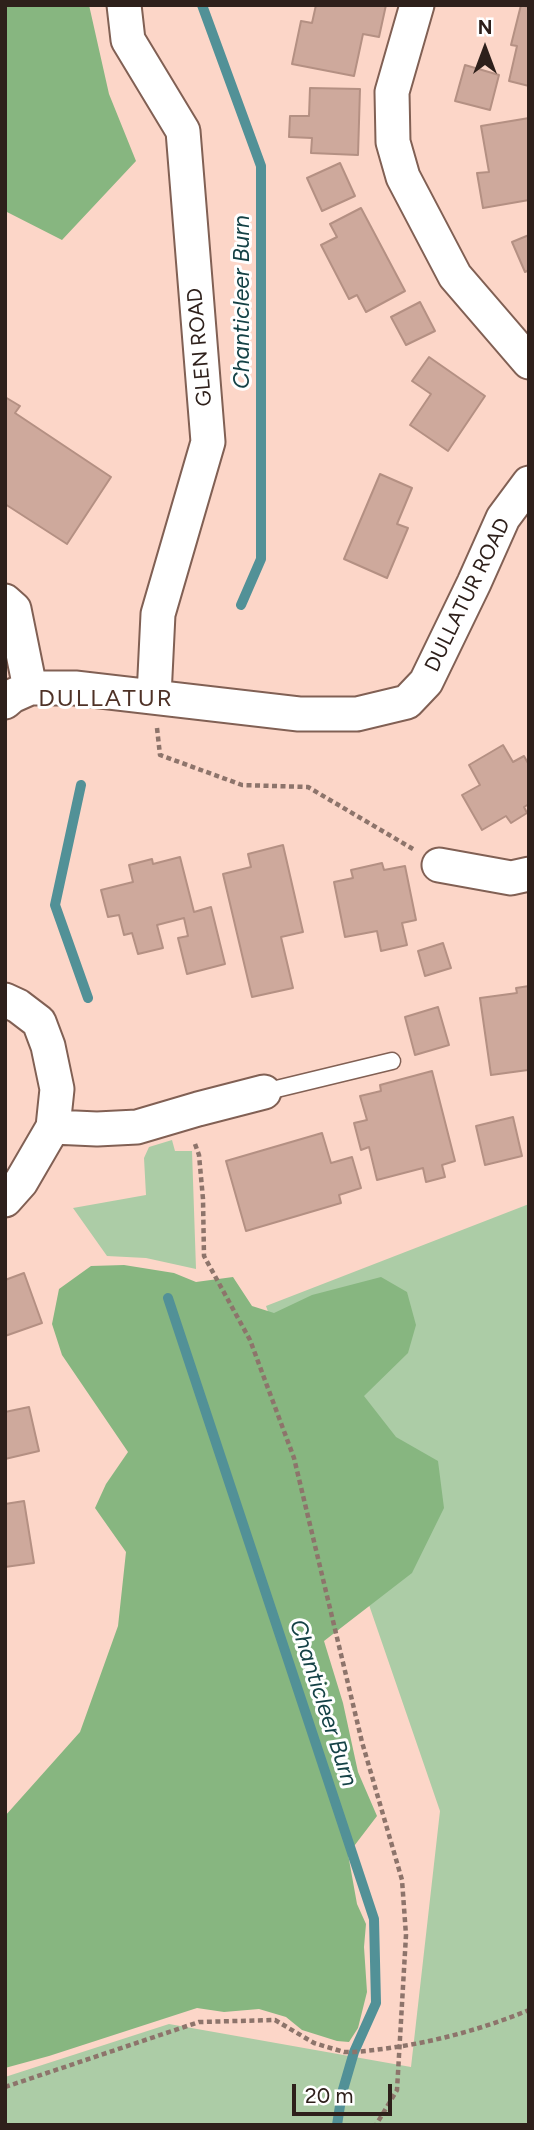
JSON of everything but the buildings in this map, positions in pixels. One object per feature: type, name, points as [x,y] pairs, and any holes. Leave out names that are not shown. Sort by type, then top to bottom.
[{"type":"street","name":"GLEN ROAD","points":[[124,5],[128,40],[183,131],[208,442],[158,614],[154,696]]},
{"type":"street","points":[[417,5],[392,92],[393,142],[403,177],[455,276],[529,362]]},
{"type":"street","name":"DULLATUR ROAD","points":[[18,695],[75,688],[299,714],[357,714],[407,702],[426,682],[503,518],[529,483]]},
{"type":"street","points":[[5,601],[14,608],[18,695]]},
{"type":"street","points":[[439,865],[511,878],[529,874]]},
{"type":"street","points":[[5,1000],[39,1021],[48,1046],[57,1089],[53,1127],[21,1182],[5,1200]]},
{"type":"street","points":[[53,1127],[137,1127],[264,1092]]},
{"type":"lane","points":[[264,1092],[392,1061]]},
{"type":"path","points":[[154,696],[160,755],[242,785],[308,787],[439,865]]},
{"type":"path","points":[[185,1112],[199,1155],[204,1256],[250,1340],[294,1458],[362,1742],[402,1880],[406,1935],[397,2090],[376,2125]]},
{"type":"path","points":[[5,2087],[199,2022],[275,2020],[314,2043],[345,2052],[433,2040],[492,2025],[529,2010]]},
{"type":"green space","points":[[5,5],[89,5],[109,94],[136,161],[62,240],[5,211]]},
{"type":"green space","points":[[172,1140],[175,1151],[192,1151],[196,1269],[146,1258],[107,1256],[73,1208],[146,1195],[144,1158],[149,1147]]},
{"type":"green space","points":[[529,1204],[529,2125],[5,2125],[5,2077],[169,2024],[411,2067],[440,1811],[266,1306]]},
{"type":"green space","points":[[124,1265],[174,1273],[196,1282],[233,1277],[252,1306],[274,1313],[312,1295],[381,1277],[407,1292],[416,1325],[408,1353],[364,1396],[396,1437],[438,1461],[444,1508],[412,1573],[324,1641],[343,1703],[358,1772],[377,1816],[348,1854],[357,1904],[366,1924],[364,1947],[367,1992],[358,2028],[349,2042],[302,2030],[286,2017],[259,2009],[224,2012],[197,2008],[5,2068],[5,1816],[80,1732],[118,1626],[126,1552],[95,1508],[106,1484],[128,1452],[62,1355],[52,1324],[59,1289],[91,1266]]},
{"type":"waterway","name":"Chanticleer Burn","points":[[202,5],[261,166],[261,559],[241,605]]},
{"type":"waterway","name":"Chanticleer Burn","points":[[81,785],[55,905],[88,998]]},
{"type":"waterway","name":"Chanticleer Burn","points":[[168,1298],[374,1919],[376,2003],[354,2052],[342,2093],[337,2125]]},
{"type":"district","name":"DULLATUR","points":[[106,699]]}]
